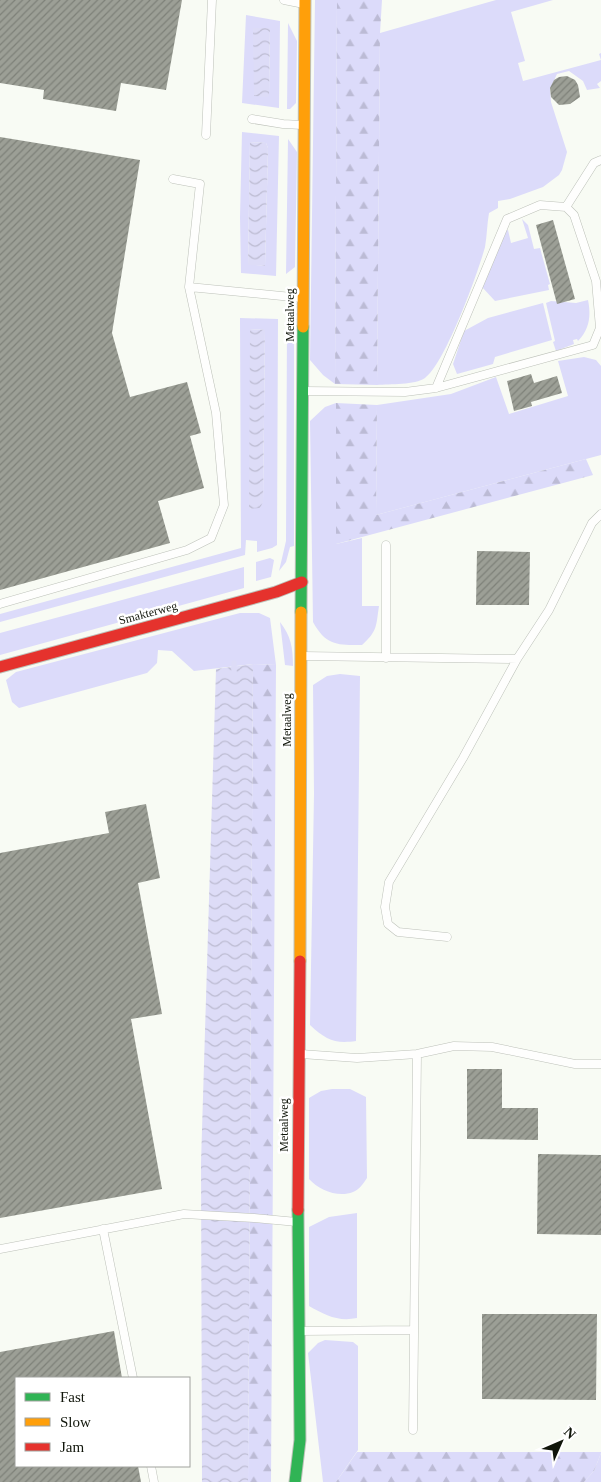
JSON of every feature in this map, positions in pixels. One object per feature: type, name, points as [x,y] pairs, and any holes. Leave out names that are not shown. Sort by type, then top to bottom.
[{"type":"street","name":"Metaalweg","points":[[295,1482],[300,1440],[298,1223],[305,2]]},
{"type":"street","name":"Smakterweg","points":[[0,667],[276,592],[302,582]]},
{"type":"street","name":"Metaalweg","points":[[300,1440],[307,1482]]},
{"type":"lane","points":[[206,135],[212,0]]},
{"type":"lane","points":[[284,0],[305,2]]},
{"type":"lane","points":[[252,118],[283,124],[304,125]]},
{"type":"lane","points":[[566,206],[594,163],[601,160]]},
{"type":"lane","points":[[0,604],[187,550],[211,538],[224,505],[216,413],[189,287],[200,184],[174,179]]},
{"type":"lane","points":[[304,391],[406,392],[436,388],[593,345],[600,328],[599,279],[574,216],[566,206],[540,205],[507,219],[436,388]]},
{"type":"lane","points":[[189,287],[304,298]]},
{"type":"lane","points":[[447,937],[398,932],[388,924],[385,907],[389,882],[463,758],[517,659],[549,610],[592,524],[601,514]]},
{"type":"lane","points":[[386,545],[386,658]]},
{"type":"lane","points":[[301,656],[517,659]]},
{"type":"lane","points":[[299,1054],[357,1058],[417,1054],[454,1046],[492,1047],[575,1064],[601,1064]]},
{"type":"lane","points":[[413,1430],[417,1054]]},
{"type":"lane","points":[[0,1249],[184,1214],[254,1218],[298,1223]]},
{"type":"lane","points":[[103,1229],[133,1377]]},
{"type":"lane","points":[[299,1331],[414,1330]]},
{"type":"lane","points":[[151,1467],[154,1482]]},
{"type":"green space","points":[[315,0],[337,0],[335,384],[323,375],[310,360]]},
{"type":"green space","points":[[337,0],[382,0],[380,33],[377,385],[335,384]]},
{"type":"green space","points":[[496,0],[553,0],[511,12],[525,61],[518,63],[523,81],[601,60],[601,81],[597,84],[600,88],[587,90],[583,81],[569,71],[557,74],[550,89],[551,102],[567,152],[562,170],[559,175],[543,187],[510,199],[498,201],[498,208],[489,213],[485,247],[475,276],[451,337],[433,369],[425,378],[415,382],[377,385],[380,33]]},
{"type":"green space","points":[[246,15],[280,21],[279,108],[242,103]],"holes":[[[253,29],[270,29],[269,94]]]},
{"type":"green space","points":[[288,23],[297,41],[296,103],[290,109],[287,109]]},
{"type":"green space","points":[[242,132],[279,136],[276,276],[241,273]],"holes":[[[250,142],[266,143],[268,148],[265,266],[248,264]]]},
{"type":"green space","points":[[288,139],[297,152],[295,267],[286,274]]},
{"type":"green space","points":[[522,219],[528,225],[534,249],[540,248],[550,284],[548,285],[549,290],[495,301],[482,287],[500,238],[505,236],[504,231],[508,230],[511,243],[528,238]]},
{"type":"green space","points":[[588,300],[589,316],[585,332],[578,341],[577,339],[573,340],[574,344],[556,351],[546,303],[551,301],[576,303]]},
{"type":"green space","points":[[543,303],[552,340],[495,357],[493,364],[457,374],[453,364],[464,331],[488,318]]},
{"type":"green space","points":[[240,318],[278,319],[277,545],[257,552],[257,541],[246,540],[245,555],[0,622],[0,614],[241,548]],"holes":[[[250,329],[265,330],[263,502],[250,509]]]},
{"type":"green space","points":[[287,323],[294,330],[294,546],[290,547],[286,562],[279,571],[286,541]]},
{"type":"green space","points":[[584,357],[596,360],[601,366],[601,455],[376,515],[377,405],[451,394],[496,377],[509,414],[568,396],[558,361]]},
{"type":"green space","points":[[336,403],[336,544],[362,538],[362,606],[379,606],[374,632],[362,645],[339,644],[328,640],[313,622],[310,421],[325,407]]},
{"type":"green space","points":[[336,403],[377,405],[376,515],[586,459],[593,475],[336,544]]},
{"type":"green space","points":[[270,558],[274,560],[271,577],[256,581],[256,562]]},
{"type":"green space","points":[[244,567],[244,588],[0,655],[0,633]]},
{"type":"green space","points":[[240,613],[259,613],[270,618],[276,665],[253,664],[194,671],[172,651],[158,650],[157,663],[147,673],[19,708],[12,702],[6,680],[16,672]]},
{"type":"green space","points":[[280,622],[291,642],[293,666],[285,665]]},
{"type":"green space","points":[[253,664],[276,665],[271,1482],[248,1482]]},
{"type":"green space","points":[[340,674],[360,676],[356,1041],[349,1042],[331,1040],[310,1025],[314,794],[313,685],[327,676]]},
{"type":"green space","points":[[350,1089],[366,1097],[367,1178],[357,1190],[347,1194],[323,1190],[309,1179],[309,1098],[321,1091]]},
{"type":"green space","points":[[357,1213],[357,1318],[344,1319],[326,1315],[309,1306],[309,1227],[329,1217]]},
{"type":"green space","points":[[325,1340],[353,1342],[358,1346],[358,1450],[336,1482],[323,1482],[308,1353],[318,1343]]},
{"type":"green space","points":[[357,1452],[601,1453],[594,1471],[584,1482],[336,1482]]},
{"type":"green space","points":[[601,1453],[601,1482],[584,1482],[594,1471]]},
{"type":"water","points":[[253,28],[270,28],[269,95],[267,97],[254,96]]},
{"type":"water","points":[[250,142],[266,143],[268,148],[265,266],[248,265]]},
{"type":"water","points":[[250,329],[265,330],[263,502],[260,508],[249,509]]},
{"type":"water","points":[[253,664],[248,1482],[202,1482],[201,1163],[216,669]]},
{"type":"building","points":[[0,0],[182,0],[166,90],[121,83],[116,111],[43,99],[44,90],[0,83]]},
{"type":"building","points":[[567,76],[575,80],[580,97],[570,104],[559,105],[551,97],[550,88],[554,80]]},
{"type":"building","points":[[0,137],[140,160],[112,333],[130,397],[187,382],[201,433],[190,436],[204,488],[158,501],[170,543],[0,590]]},
{"type":"building","points":[[553,220],[575,299],[557,304],[536,225]]},
{"type":"building","points":[[531,374],[534,383],[557,376],[562,393],[531,402],[532,406],[514,411],[507,381]]},
{"type":"building","points":[[477,551],[530,552],[529,605],[476,605]]},
{"type":"building","points":[[146,804],[160,878],[138,883],[162,1014],[131,1019],[162,1189],[0,1218],[0,853],[109,833],[105,812]]},
{"type":"building","points":[[467,1069],[502,1069],[502,1108],[538,1108],[538,1140],[467,1139]]},
{"type":"building","points":[[538,1154],[601,1155],[601,1235],[537,1234]]},
{"type":"building","points":[[482,1314],[597,1314],[596,1400],[482,1399]]},
{"type":"building","points":[[114,1331],[122,1377],[15,1377],[15,1467],[138,1467],[141,1482],[0,1482],[0,1352]]},
{"type":"waterway","points":[[234,663],[234,674]]},
{"type":"traffic: fast","points":[[301,612],[303,327]]},
{"type":"traffic: fast","points":[[295,1482],[300,1440],[298,1210]]},
{"type":"traffic: slow","points":[[303,327],[305,0]]},
{"type":"traffic: slow","points":[[300,961],[301,612]]},
{"type":"traffic: jam","points":[[0,667],[276,592],[302,582]]},
{"type":"traffic: jam","points":[[298,1210],[300,961]]}]
